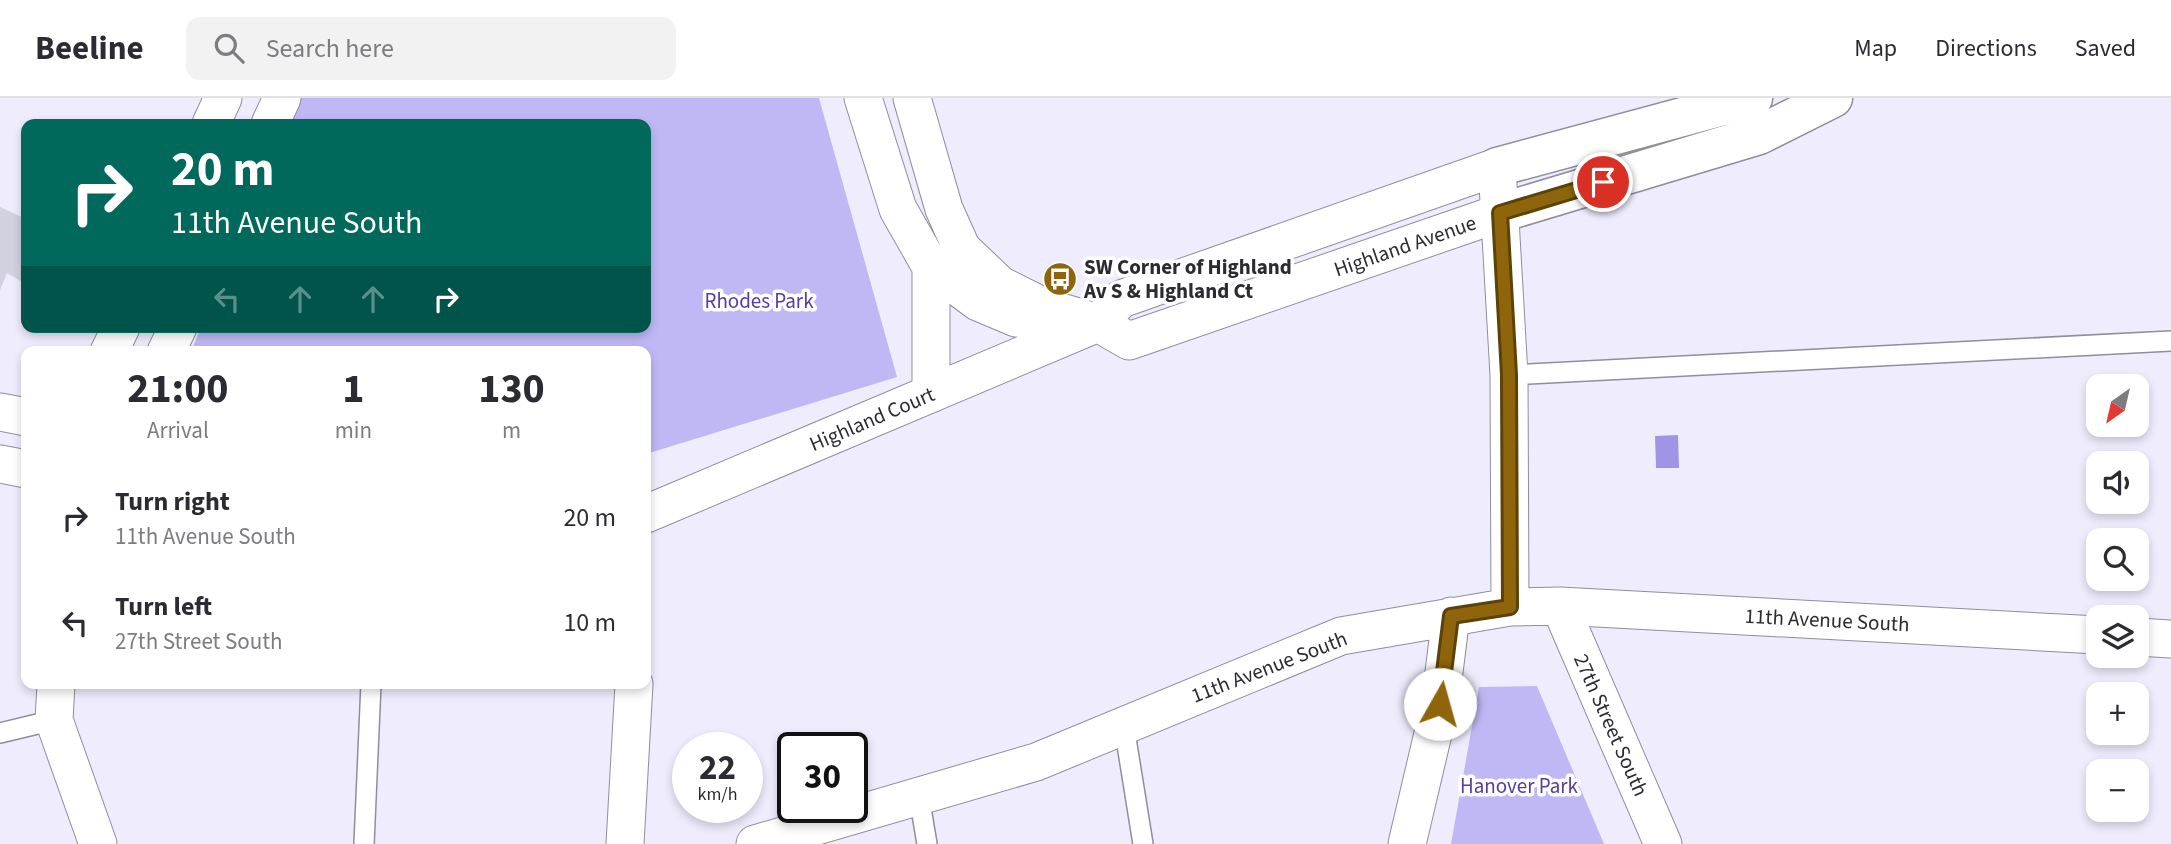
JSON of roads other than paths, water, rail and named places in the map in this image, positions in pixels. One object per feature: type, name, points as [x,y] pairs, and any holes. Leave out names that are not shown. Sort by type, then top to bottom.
[{"type":"street","points":[[213,119],[223,98]]},
{"type":"street","points":[[272,119],[282,98]]},
{"type":"street","name":"Highland Avenue","points":[[863,98],[898,209],[931,267],[978,302],[1016,318],[1098,323],[1121,299],[1497,167],[1753,98]]},
{"type":"street","name":"Highland Avenue","points":[[912,98],[944,209],[962,249],[1000,285],[1044,307],[1098,323],[1129,341],[1500,213],[1759,135],[1833,98]]},
{"type":"street","points":[[1497,167],[1509,375],[1510,607]]},
{"type":"street","name":"Highland Avenue","points":[[931,267],[931,394]]},
{"type":"street","name":"Highland Court","points":[[651,511],[1098,323]]},
{"type":"street","points":[[0,412],[21,416]]},
{"type":"street","points":[[0,464],[21,468]]},
{"type":"street","name":"11th Avenue South","points":[[755,844],[1035,762],[1341,636],[1451,616],[1510,607],[1560,606],[2086,634]]},
{"type":"street","name":"27th Street South","points":[[1560,606],[1664,844]]},
{"type":"street","points":[[1407,844],[1440,704],[1451,616]]},
{"type":"street","points":[[2149,638],[2171,639]]},
{"type":"street","points":[[55,689],[54,720],[98,844]]},
{"type":"street","points":[[625,844],[634,689]]},
{"type":"lane","points":[[1509,375],[2171,341]]},
{"type":"lane","points":[[363,844],[371,689]]},
{"type":"lane","points":[[0,733],[54,720]]},
{"type":"lane","points":[[1124,726],[1143,844]]},
{"type":"lane","points":[[919,796],[927,844]]},
{"type":"place","name":"SW Corner of Highland Av S & Highland Ct","points":[[1060,279]]},
{"type":"park label","name":"Rhodes Park","points":[[759,301]]},
{"type":"park label","name":"Hanover Park","points":[[1519,786]]}]
